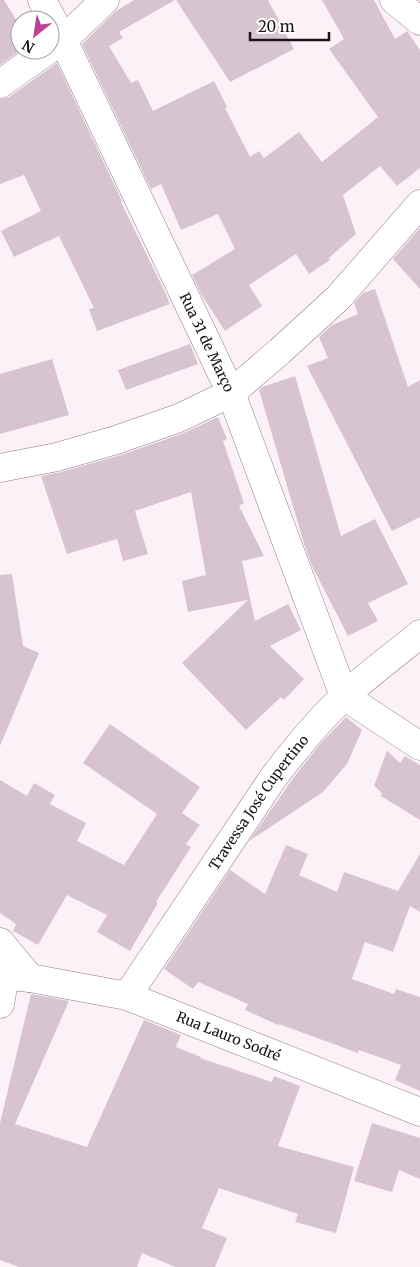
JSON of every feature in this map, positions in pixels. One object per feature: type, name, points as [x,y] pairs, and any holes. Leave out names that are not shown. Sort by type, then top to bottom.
[{"type":"street","points":[[60,41],[105,0]]},
{"type":"street","points":[[394,0],[420,21]]},
{"type":"street","name":"Rua 31 de Março","points":[[60,58],[231,393],[344,696]]},
{"type":"street","points":[[0,84],[34,60]]},
{"type":"street","points":[[0,468],[57,457],[116,440],[179,418],[231,393],[338,298],[420,204]]},
{"type":"street","name":"Travessa José Cupertino","points":[[127,996],[273,778],[311,731],[344,696],[420,634]]},
{"type":"street","points":[[344,696],[420,746]]},
{"type":"street","points":[[0,942],[12,976],[0,1004]]},
{"type":"street","name":"Rua Lauro Sodré","points":[[12,976],[127,996],[420,1112]]},
{"type":"building","points":[[0,0],[4,0],[10,10],[10,58],[0,65]]},
{"type":"building","points":[[134,0],[175,0],[119,32],[123,38],[109,46],[131,83],[138,80],[153,111],[214,81],[227,107],[225,108],[250,157],[259,151],[264,158],[299,132],[322,162],[378,117],[329,49],[344,39],[322,0],[374,0],[395,39],[407,31],[420,50],[420,168],[397,186],[380,166],[343,195],[356,234],[329,258],[330,260],[309,274],[296,254],[249,285],[262,306],[225,331],[201,294],[192,275],[235,249],[218,214],[181,230],[161,184],[151,189],[82,44],[116,11]]},
{"type":"building","points":[[176,0],[268,0],[294,49],[230,82]]},
{"type":"building","points":[[57,63],[170,304],[97,331],[89,309],[94,308],[59,236],[14,257],[1,231],[41,211],[24,175],[0,184],[0,99],[9,97]]},
{"type":"building","points":[[420,228],[420,289],[393,259]]},
{"type":"building","points":[[375,289],[408,387],[420,380],[420,517],[392,531],[307,366],[328,358],[319,337],[332,325],[358,314],[354,303],[363,293]]},
{"type":"building","points":[[190,344],[198,364],[126,390],[118,370]]},
{"type":"building","points":[[52,359],[69,415],[0,434],[0,374]]},
{"type":"building","points":[[295,376],[341,536],[375,519],[408,584],[368,603],[378,621],[348,636],[312,566],[304,544],[259,390],[262,387]]},
{"type":"building","points":[[218,417],[227,439],[223,441],[244,503],[239,506],[264,556],[242,561],[255,621],[288,604],[301,630],[270,646],[304,679],[284,700],[281,697],[246,730],[182,663],[248,600],[188,612],[182,581],[206,575],[191,492],[135,511],[148,554],[123,561],[117,539],[67,554],[41,476],[121,455],[184,433]]},
{"type":"building","points":[[12,574],[23,646],[39,653],[0,746],[0,575]]},
{"type":"building","points":[[346,717],[362,730],[347,764],[323,792],[249,841],[319,745]]},
{"type":"building","points":[[110,724],[200,787],[182,813],[200,825],[186,844],[191,847],[156,902],[158,903],[130,951],[97,932],[107,915],[67,895],[38,945],[13,931],[16,924],[0,913],[0,780],[27,796],[34,783],[55,795],[50,804],[86,823],[77,841],[124,865],[157,814],[83,763]]},
{"type":"building","points":[[387,751],[400,763],[405,756],[420,765],[420,820],[381,796],[382,793],[374,786]]},
{"type":"building","points":[[286,845],[308,854],[299,875],[337,892],[344,872],[398,891],[420,854],[420,912],[410,906],[393,952],[365,942],[352,979],[394,994],[396,989],[420,997],[420,1091],[395,1080],[401,1065],[359,1050],[358,1053],[278,1025],[245,1010],[248,1004],[198,982],[193,989],[164,969],[230,870],[265,894]]},
{"type":"building","points":[[31,994],[69,1001],[15,1124],[87,1147],[144,1020],[181,1035],[176,1047],[200,1058],[272,1082],[274,1076],[300,1086],[278,1146],[354,1167],[336,1233],[295,1222],[298,1214],[219,1188],[202,1228],[227,1238],[215,1267],[175,1267],[142,1253],[137,1267],[19,1267],[0,1260],[0,1123]]},
{"type":"building","points":[[372,1123],[420,1138],[420,1179],[399,1170],[392,1192],[354,1181]]}]
